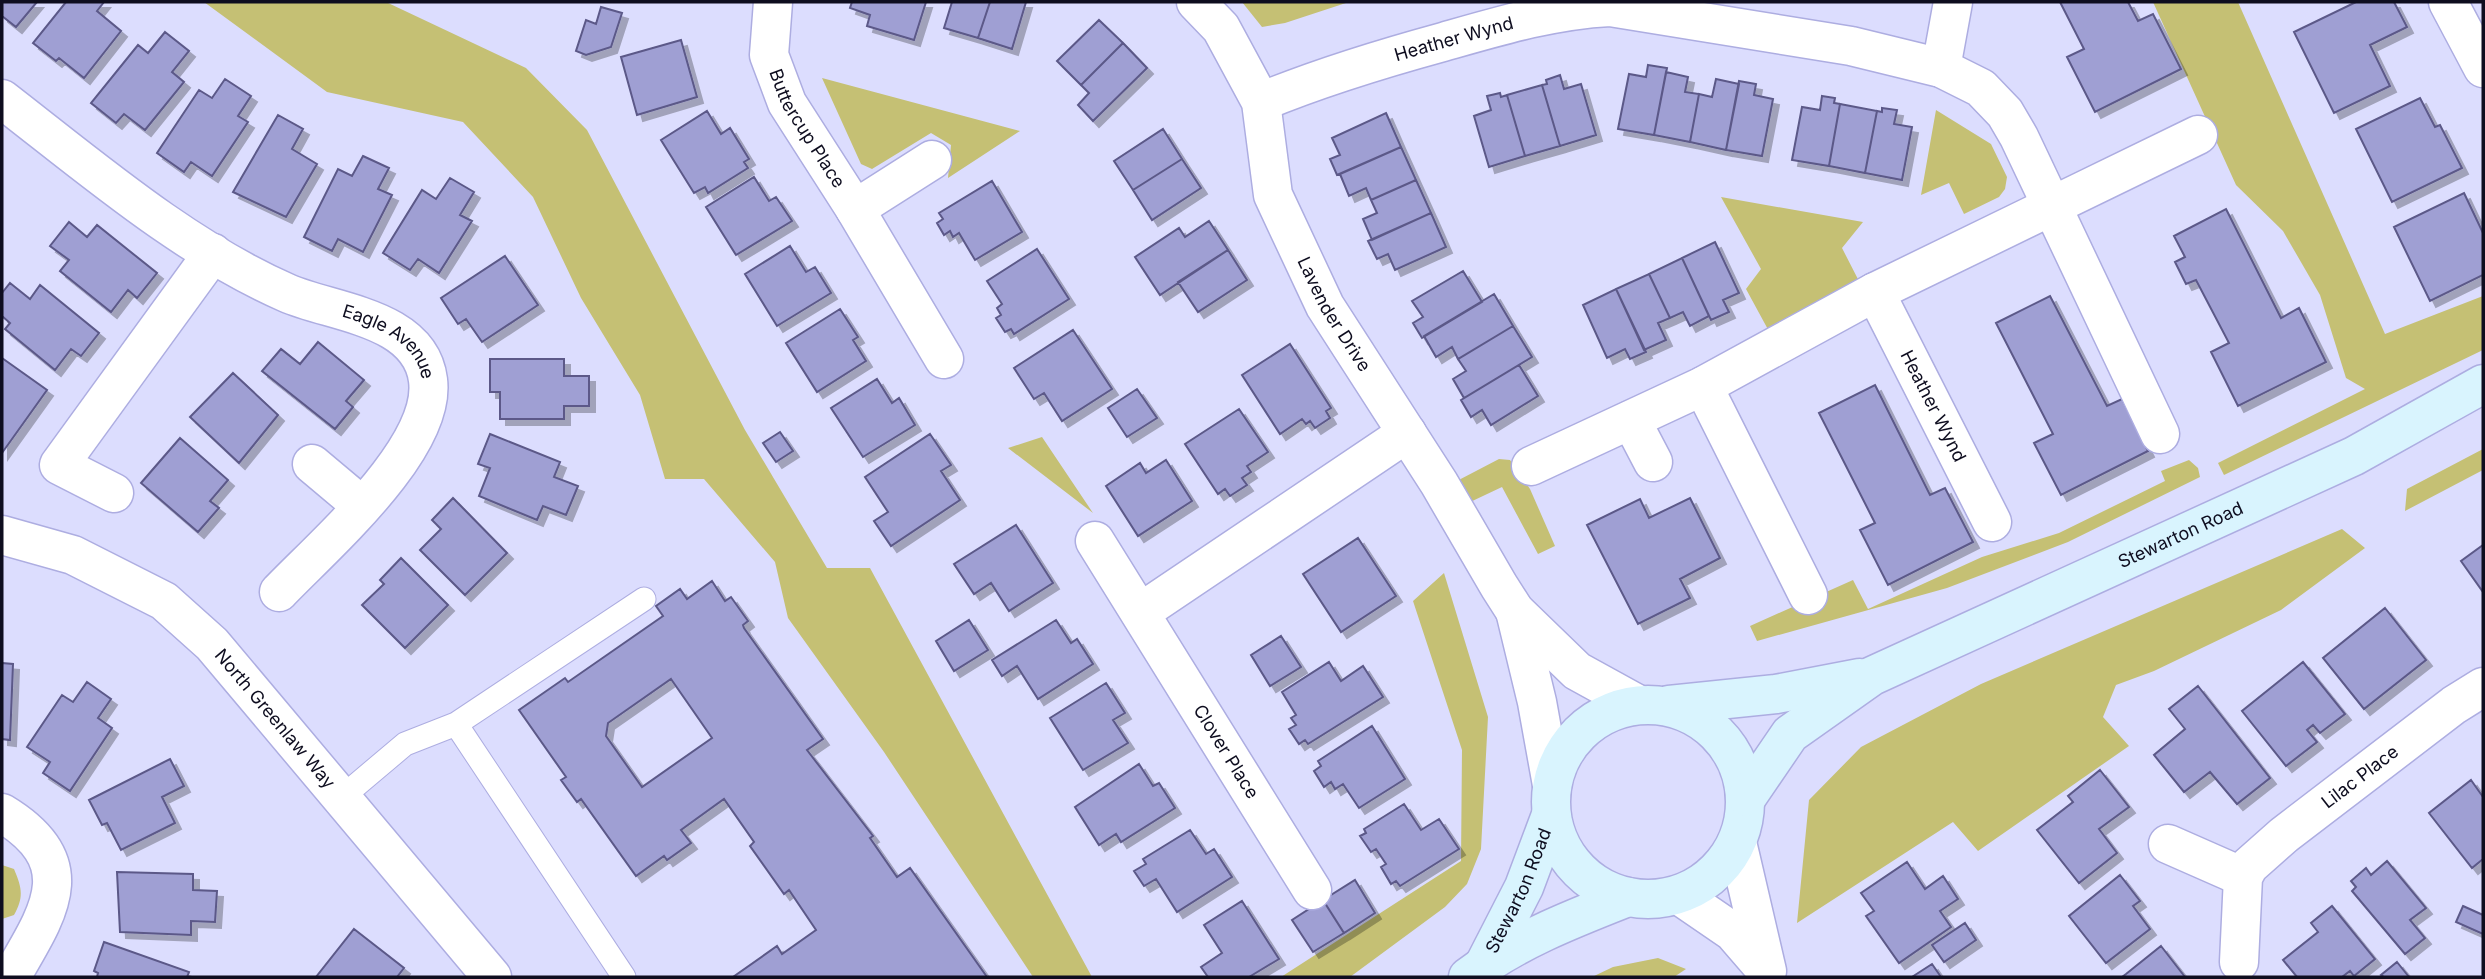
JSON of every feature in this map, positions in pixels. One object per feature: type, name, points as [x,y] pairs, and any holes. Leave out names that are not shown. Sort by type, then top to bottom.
[{"type":"main road","name":"Stewarton Road","points":[[1747,797],[1790,734],[1872,676],[2354,456],[2483,384]]},
{"type":"main road","name":"Stewarton Road","points":[[1476,971],[1524,887],[1562,755],[1580,731],[1607,713],[1653,704],[1776,694],[1872,676]]},
{"type":"main road","name":"Stewarton Road","points":[[1551,800],[1560,845],[1578,870],[1603,889],[1628,897],[1653,900],[1679,895],[1703,884],[1728,861],[1743,831],[1747,797],[1740,764],[1723,737],[1653,704]]},
{"type":"main road","name":"Stewarton Road","points":[[1476,971],[1562,922],[1628,897]]},
{"type":"street","name":"Buttercup Place","points":[[773,2],[769,55],[787,103],[855,209],[944,359]]},
{"type":"street","name":"Lavender Drive","points":[[1196,2],[1221,28],[1261,102],[1273,195],[1325,306],[1407,433],[1515,611],[1577,671],[1653,704]]},
{"type":"street","points":[[1941,68],[1953,2]]},
{"type":"street","name":"Heather Wynd","points":[[1261,102],[1336,72],[1530,17],[1571,9],[1610,7],[1851,46],[1941,68],[1981,88],[2005,113],[2160,434]]},
{"type":"street","points":[[2465,17],[2483,68]]},
{"type":"street","name":"Eagle Avenue","points":[[2,99],[113,184],[213,253],[267,284],[303,300],[384,325],[408,341],[418,353],[428,379],[425,414],[390,477],[279,592]]},
{"type":"street","points":[[1531,466],[1703,386],[1875,292],[2198,135]]},
{"type":"street","points":[[855,209],[932,160]]},
{"type":"street","points":[[114,493],[59,465],[213,253]]},
{"type":"street","name":"Heather Wynd","points":[[1875,292],[1992,522]]},
{"type":"street","points":[[1703,386],[1808,595]]},
{"type":"street","points":[[1631,420],[1653,462]]},
{"type":"street","points":[[1141,612],[1407,433]]},
{"type":"street","points":[[312,464],[362,506]]},
{"type":"street","name":"North Greenlaw Way","points":[[2,535],[73,555],[164,601],[212,644],[492,977]]},
{"type":"street","name":"Clover Place","points":[[1095,541],[1312,890]]},
{"type":"street","name":"Lavender Drive","points":[[1515,611],[1537,702],[1551,800]]},
{"type":"street","name":"Lilac Place","points":[[2243,877],[2249,866],[2284,835],[2454,705],[2483,687]]},
{"type":"street","points":[[2,813],[14,820],[46,853],[53,884],[48,914],[11,977]]},
{"type":"street","points":[[1737,842],[1768,974]]},
{"type":"street","points":[[2168,844],[2243,877],[2241,970]]},
{"type":"street","points":[[1679,895],[1733,932],[1768,974]]},
{"type":"lane","points":[[341,798],[405,744],[456,724],[644,599]]},
{"type":"lane","points":[[456,724],[624,977]]},
{"type":"shaded area","points":[[204,2],[386,2],[526,68],[587,130],[745,430],[827,568],[870,568],[1092,977],[1033,977],[884,752],[788,618],[775,562],[704,479],[665,479],[640,395],[581,298],[533,197],[463,122],[327,92]]},
{"type":"shaded area","points":[[1242,2],[1349,2],[1285,23],[1262,27]]},
{"type":"shaded area","points":[[2153,2],[2238,2],[2385,334],[2483,296],[2483,350],[2224,475],[2218,463],[2365,389],[2346,378],[2320,295],[2283,231],[2236,185]]},
{"type":"shaded area","points":[[822,78],[1020,131],[948,178],[951,145],[931,133],[872,169],[861,164]]},
{"type":"shaded area","points":[[1936,110],[1991,144],[2007,177],[2005,189],[1999,197],[1964,214],[1949,183],[1921,195]]},
{"type":"shaded area","points":[[1721,197],[1863,222],[1842,248],[1862,287],[1771,335],[1746,289],[1761,269]]},
{"type":"shaded area","points":[[1042,437],[1093,513],[1008,448]]},
{"type":"shaded area","points":[[2483,449],[2483,470],[2405,511],[2407,489]]},
{"type":"shaded area","points":[[1499,459],[1510,460],[1530,489],[1555,546],[1538,554],[1502,487],[1466,504],[1453,483]]},
{"type":"shaded area","points":[[2189,460],[2198,468],[2200,477],[2068,542],[1947,588],[1757,641],[1750,626],[1853,580],[1868,609],[1982,557],[2059,533],[2165,481],[2161,471]]},
{"type":"shaded area","points":[[2342,529],[2365,548],[2281,610],[2154,671],[2116,685],[2103,717],[2129,746],[1978,851],[1953,822],[1797,923],[1809,800],[1861,747],[1981,684]]},
{"type":"shaded area","points":[[1444,573],[1488,717],[1481,849],[1467,884],[1445,907],[1350,977],[1281,977],[1461,861],[1462,750],[1413,601]]},
{"type":"shaded area","points":[[2,865],[14,869],[21,892],[14,915],[2,919]]},
{"type":"shaded area","points":[[1658,958],[1686,969],[1674,977],[1592,977],[1613,967]]},
{"type":"building","points":[[2,2],[37,2],[16,27],[2,16]]},
{"type":"building","points":[[66,2],[104,2],[97,11],[121,31],[84,78],[59,58],[56,61],[33,43]]},
{"type":"building","points":[[852,2],[926,2],[914,40],[867,26],[870,15],[850,8]]},
{"type":"building","points":[[952,2],[990,2],[978,38],[944,28]]},
{"type":"building","points":[[990,2],[1026,2],[1012,49],[978,38]]},
{"type":"building","points":[[2060,2],[2128,2],[2138,21],[2153,14],[2181,69],[2095,112],[2067,57],[2084,49]]},
{"type":"building","points":[[2356,2],[2394,2],[2407,27],[2370,45],[2390,86],[2334,113],[2294,32]]},
{"type":"building","points":[[601,7],[622,13],[611,47],[586,55],[576,51],[586,20],[596,24]]},
{"type":"building","points":[[1099,20],[1123,43],[1081,85],[1057,61]]},
{"type":"building","points":[[165,32],[189,51],[172,72],[184,82],[145,130],[124,114],[116,123],[91,103],[138,45],[148,53]]},
{"type":"building","points":[[681,40],[697,97],[637,115],[621,57]]},
{"type":"building","points":[[1123,43],[1147,68],[1093,121],[1078,105],[1089,93],[1081,85]]},
{"type":"building","points":[[1648,65],[1667,68],[1654,135],[1618,129],[1629,74],[1646,77]]},
{"type":"building","points":[[1666,72],[1688,77],[1685,92],[1699,94],[1690,142],[1654,135]]},
{"type":"building","points":[[1560,75],[1564,89],[1581,84],[1596,135],[1560,146],[1542,85],[1547,84],[1546,80]]},
{"type":"building","points":[[225,79],[251,96],[238,116],[248,122],[212,176],[191,162],[184,172],[157,153],[199,90],[212,98]]},
{"type":"building","points":[[1716,79],[1739,84],[1726,150],[1690,142],[1699,94],[1712,97]]},
{"type":"building","points":[[1739,81],[1756,84],[1754,95],[1773,99],[1762,156],[1726,150]]},
{"type":"building","points":[[1542,85],[1560,146],[1525,156],[1507,95]]},
{"type":"building","points":[[1500,93],[1501,97],[1507,95],[1525,156],[1489,167],[1474,116],[1491,110],[1487,96]]},
{"type":"building","points":[[1822,96],[1835,98],[1834,103],[1840,104],[1829,166],[1792,160],[1802,107],[1820,110]]},
{"type":"building","points":[[2420,98],[2435,127],[2440,125],[2462,168],[2392,202],[2356,129]]},
{"type":"building","points":[[1840,104],[1877,111],[1865,173],[1829,166]]},
{"type":"building","points":[[1882,108],[1897,110],[1894,124],[1912,127],[1902,180],[1865,173],[1877,111],[1882,112]]},
{"type":"building","points":[[707,111],[721,134],[730,128],[749,159],[744,162],[748,168],[708,193],[705,187],[694,193],[661,140]]},
{"type":"building","points":[[1386,113],[1401,147],[1337,175],[1330,159],[1340,155],[1332,138]]},
{"type":"building","points":[[278,115],[303,129],[292,149],[317,164],[286,217],[233,192]]},
{"type":"building","points":[[1163,129],[1182,159],[1133,190],[1114,161]]},
{"type":"building","points":[[1401,147],[1416,180],[1371,200],[1366,188],[1349,196],[1340,174]]},
{"type":"building","points":[[363,156],[389,168],[378,189],[392,195],[363,252],[338,239],[332,251],[304,237],[338,169],[352,176]]},
{"type":"building","points":[[1182,159],[1201,188],[1152,220],[1133,190]]},
{"type":"building","points":[[754,177],[769,201],[776,197],[792,221],[736,255],[706,207]]},
{"type":"building","points":[[450,178],[474,192],[460,215],[472,221],[439,273],[418,259],[410,270],[383,253],[422,190],[436,199]]},
{"type":"building","points":[[1416,180],[1431,213],[1372,240],[1363,219],[1377,213],[1371,200]]},
{"type":"building","points":[[992,181],[1022,232],[975,260],[959,233],[953,237],[950,231],[944,235],[937,223],[943,219],[939,213]]},
{"type":"building","points":[[2464,193],[2483,233],[2483,275],[2430,301],[2394,227]]},
{"type":"building","points":[[2226,209],[2281,318],[2299,308],[2326,362],[2238,406],[2211,352],[2229,343],[2196,280],[2186,284],[2175,262],[2185,257],[2174,236]]},
{"type":"building","points":[[1431,213],[1446,247],[1395,270],[1388,254],[1377,259],[1368,241]]},
{"type":"building","points":[[1209,221],[1228,250],[1160,295],[1135,257],[1179,228],[1185,237]]},
{"type":"building","points":[[69,222],[87,237],[97,225],[157,273],[137,298],[128,290],[111,312],[60,271],[69,260],[50,246]]},
{"type":"building","points":[[1715,242],[1739,293],[1723,300],[1729,312],[1711,320],[1682,258]]},
{"type":"building","points":[[790,246],[806,272],[815,267],[831,293],[777,326],[745,274]]},
{"type":"building","points":[[1037,249],[1069,299],[1014,334],[1011,329],[1005,332],[996,318],[1001,315],[997,308],[1002,304],[987,281]]},
{"type":"building","points":[[1228,250],[1247,280],[1198,312],[1178,282]]},
{"type":"building","points":[[505,256],[538,305],[482,342],[466,319],[458,324],[441,298]]},
{"type":"building","points":[[1682,258],[1709,316],[1690,326],[1683,312],[1670,318],[1649,274]]},
{"type":"building","points":[[1463,271],[1482,302],[1422,338],[1413,323],[1423,317],[1412,301]]},
{"type":"building","points":[[1649,274],[1670,318],[1658,323],[1666,340],[1644,350],[1616,289]]},
{"type":"building","points":[[10,283],[30,299],[40,285],[99,333],[81,356],[71,349],[55,370],[5,329],[10,323],[2,316],[2,293]]},
{"type":"building","points":[[1616,289],[1646,352],[1630,359],[1625,349],[1607,358],[1583,305]]},
{"type":"building","points":[[1494,294],[1513,326],[1458,359],[1452,347],[1436,357],[1424,336]]},
{"type":"building","points":[[2050,296],[2107,406],[2122,399],[2148,451],[2061,495],[2034,443],[2053,434],[1996,323]]},
{"type":"building","points":[[840,309],[858,337],[853,340],[866,361],[817,392],[786,343]]},
{"type":"building","points":[[1513,326],[1532,357],[1464,398],[1453,379],[1466,371],[1458,359]]},
{"type":"building","points":[[1073,330],[1112,389],[1062,421],[1044,393],[1034,399],[1014,368]]},
{"type":"building","points":[[318,342],[364,380],[346,401],[353,407],[335,429],[262,371],[281,349],[300,364]]},
{"type":"building","points":[[1290,344],[1331,408],[1326,411],[1330,418],[1315,428],[1310,421],[1306,424],[1302,419],[1280,434],[1242,375]]},
{"type":"building","points":[[2,358],[47,390],[2,453]]},
{"type":"building","points":[[490,359],[564,359],[564,376],[589,376],[589,406],[564,406],[564,419],[500,419],[500,392],[490,392]]},
{"type":"building","points":[[1519,365],[1538,396],[1491,425],[1482,410],[1471,417],[1461,400]]},
{"type":"building","points":[[233,373],[278,415],[239,463],[190,417]]},
{"type":"building","points":[[877,379],[892,403],[899,398],[915,425],[863,457],[831,408]]},
{"type":"building","points":[[1875,385],[1930,495],[1945,488],[1973,542],[1888,585],[1860,530],[1875,523],[1819,413]]},
{"type":"building","points":[[1137,389],[1157,418],[1127,437],[1108,408]]},
{"type":"building","points":[[1239,409],[1268,452],[1247,466],[1251,472],[1242,478],[1247,485],[1230,496],[1225,489],[1218,494],[1185,444]]},
{"type":"building","points":[[780,432],[793,451],[776,462],[763,443]]},
{"type":"building","points":[[490,434],[560,462],[554,477],[578,486],[566,515],[543,506],[537,520],[479,496],[490,468],[478,464]]},
{"type":"building","points":[[930,434],[951,465],[941,471],[960,500],[891,546],[874,521],[888,512],[865,477]]},
{"type":"building","points":[[180,438],[228,480],[210,501],[219,508],[198,532],[141,483]]},
{"type":"building","points":[[1166,460],[1192,501],[1138,536],[1106,486],[1140,463],[1146,473]]},
{"type":"building","points":[[453,498],[507,553],[465,595],[420,550],[441,529],[432,520]]},
{"type":"building","points":[[1690,498],[1720,558],[1680,579],[1690,598],[1638,624],[1587,525],[1640,499],[1649,518]]},
{"type":"building","points":[[1016,525],[1053,583],[1009,611],[991,583],[974,594],[954,564]]},
{"type":"building","points":[[1358,538],[1396,596],[1341,632],[1303,574]]},
{"type":"building","points":[[2483,545],[2483,592],[2461,561]]},
{"type":"building","points":[[401,558],[448,605],[405,648],[362,605],[384,584],[380,580]]},
{"type":"building","points":[[712,581],[725,601],[731,597],[748,621],[743,625],[744,628],[823,739],[807,750],[873,836],[870,838],[897,877],[910,868],[987,977],[733,977],[777,946],[782,954],[816,930],[789,890],[784,894],[750,846],[754,842],[724,799],[681,830],[691,843],[667,860],[664,856],[636,876],[581,799],[577,802],[561,780],[566,777],[519,710],[565,678],[568,682],[663,616],[656,606],[680,589],[687,599]],"holes":[[[671,679],[712,738],[642,787],[606,736],[608,723]]]},
{"type":"building","points":[[2385,608],[2426,660],[2364,709],[2323,658]]},
{"type":"building","points":[[969,620],[988,650],[954,671],[936,641]]},
{"type":"building","points":[[1056,620],[1071,643],[1077,639],[1093,664],[1038,699],[1017,666],[1002,676],[992,660]]},
{"type":"building","points":[[1281,636],[1301,667],[1270,686],[1251,655]]},
{"type":"building","points":[[1329,662],[1341,681],[1363,666],[1383,697],[1308,744],[1305,740],[1299,744],[1289,729],[1296,725],[1291,718],[1296,715],[1282,692]]},
{"type":"building","points":[[2303,662],[2345,714],[2320,733],[2313,725],[2307,730],[2317,742],[2286,766],[2242,711]]},
{"type":"building","points":[[2,663],[13,664],[10,740],[2,739]]},
{"type":"building","points":[[87,682],[111,699],[98,718],[112,728],[70,791],[43,773],[50,762],[27,747],[62,695],[73,702]]},
{"type":"building","points":[[1106,683],[1125,713],[1113,720],[1128,743],[1083,770],[1050,718]]},
{"type":"building","points":[[2198,686],[2270,778],[2237,804],[2210,772],[2184,792],[2154,755],[2185,729],[2169,709]]},
{"type":"building","points":[[1372,726],[1405,779],[1359,808],[1343,784],[1335,789],[1331,782],[1324,787],[1314,771],[1321,766],[1318,761]]},
{"type":"building","points":[[170,759],[184,786],[162,797],[175,823],[121,850],[107,823],[102,825],[89,800]]},
{"type":"building","points":[[1139,764],[1153,786],[1159,783],[1175,808],[1121,842],[1116,834],[1099,845],[1075,807]]},
{"type":"building","points":[[2100,770],[2129,807],[2099,829],[2117,853],[2079,883],[2037,830],[2073,802],[2068,796]]},
{"type":"building","points":[[2471,780],[2483,797],[2483,859],[2472,868],[2429,813]]},
{"type":"building","points":[[1404,804],[1421,830],[1439,819],[1459,849],[1400,886],[1396,881],[1391,884],[1381,867],[1386,864],[1376,849],[1371,852],[1360,836],[1366,833],[1364,829]]},
{"type":"building","points":[[1190,830],[1206,854],[1214,849],[1232,877],[1177,912],[1156,879],[1144,886],[1134,871],[1146,864],[1143,859]]},
{"type":"building","points":[[2387,861],[2426,908],[2410,920],[2425,938],[2405,954],[2352,891],[2356,887],[2351,881],[2366,868],[2371,875]]},
{"type":"building","points":[[1907,862],[1925,889],[1943,876],[1958,899],[1940,911],[1951,927],[1899,963],[1866,916],[1874,911],[1861,893]]},
{"type":"building","points":[[117,872],[193,874],[193,890],[217,891],[215,922],[191,921],[191,935],[120,932]]},
{"type":"building","points":[[2120,875],[2140,901],[2133,906],[2150,929],[2106,963],[2069,916]]},
{"type":"building","points":[[1355,880],[1375,913],[1344,933],[1323,900]]},
{"type":"building","points":[[1323,900],[1344,933],[1313,952],[1292,920]]},
{"type":"building","points":[[1242,901],[1279,959],[1249,977],[1208,977],[1201,967],[1222,953],[1204,925]]},
{"type":"building","points":[[2332,906],[2375,959],[2354,976],[2350,971],[2342,977],[2297,977],[2283,960],[2318,932],[2311,923]]},
{"type":"building","points":[[2463,906],[2483,915],[2483,934],[2456,922]]},
{"type":"building","points":[[1965,923],[1976,940],[1944,962],[1932,945]]},
{"type":"building","points":[[354,929],[404,968],[397,977],[316,977]]},
{"type":"building","points":[[104,942],[189,972],[187,977],[97,977],[98,973],[94,971]]},
{"type":"building","points":[[2161,946],[2185,977],[2122,977],[2126,974]]},
{"type":"building","points":[[2397,962],[2409,977],[2381,975]]},
{"type":"building","points":[[1932,964],[1941,977],[1912,977]]}]
